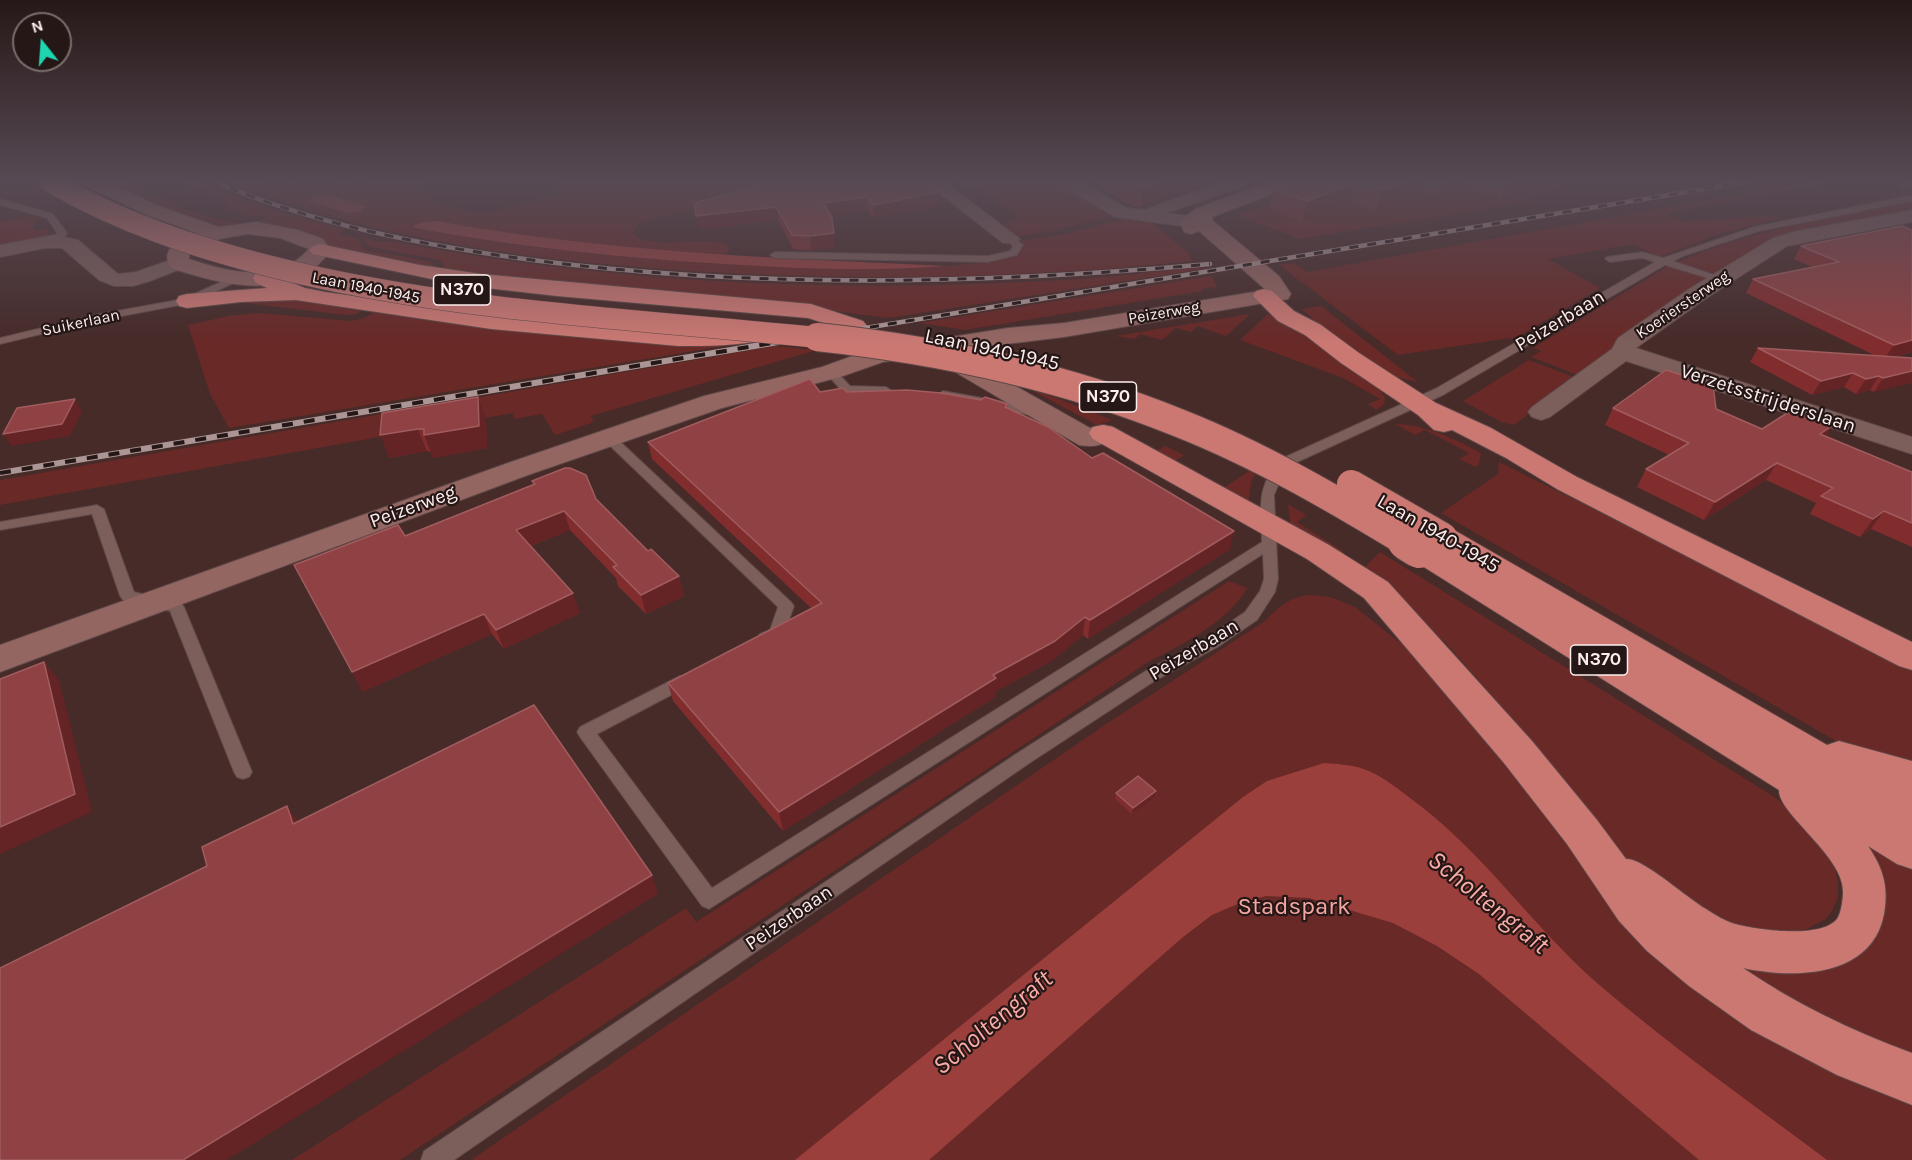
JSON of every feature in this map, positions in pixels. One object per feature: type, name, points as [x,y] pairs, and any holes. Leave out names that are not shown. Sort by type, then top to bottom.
[{"type":"highway","name":"Laan 1940-1945","points":[[162,235],[268,267],[321,280],[484,308],[823,337],[932,351],[1035,374],[1144,409],[1227,444],[1431,543]]},
{"type":"highway","name":"Laan 1940-1945","points":[[216,235],[301,260],[353,272],[514,297],[855,326],[911,333],[1012,352],[1080,370],[1165,398],[1253,434],[1292,453],[1431,543],[1778,752],[1912,851]]},
{"type":"highway","name":"N370","points":[[320,250],[386,265],[478,281],[811,311],[855,326]]},
{"type":"highway","name":"N370","points":[[264,278],[299,294]]},
{"type":"highway","name":"N370","points":[[187,301],[242,295],[299,294],[491,322],[616,334],[709,339],[768,333]]},
{"type":"highway","points":[[1272,295],[1286,316],[1313,330],[1421,406],[1455,433],[1514,465],[1567,483],[1908,656]]},
{"type":"highway","name":"N370","points":[[1096,436],[1269,534],[1343,568],[1376,590],[1518,752],[1648,922],[1706,970],[1768,1013],[1855,1057],[1912,1079]]},
{"type":"highway","name":"Laan 1940-1945","points":[[1778,752],[1912,814]]},
{"type":"highway","name":"N370","points":[[1581,832],[1650,895],[1704,932],[1723,941],[1756,950],[1785,952],[1830,947],[1853,935],[1862,914],[1866,890],[1862,876],[1778,752]]},
{"type":"highway","name":"N370","points":[[1778,752],[1854,761],[1912,777]]},
{"type":"main road","name":"Laan 1940-1945","points":[[145,235],[225,277],[264,278],[302,266],[320,250]]},
{"type":"main road","points":[[182,254],[214,235]]},
{"type":"main road","points":[[288,235],[316,243],[320,250]]},
{"type":"main road","points":[[1199,235],[1272,295]]},
{"type":"main road","name":"Peizerweg","points":[[0,659],[608,437],[713,402],[831,372],[884,367],[959,350],[1019,344],[1064,330],[1272,295]]},
{"type":"main road","points":[[959,350],[964,367],[1044,413],[1096,436]]},
{"type":"main road","points":[[959,350],[1096,436]]},
{"type":"street","points":[[1005,235],[1010,239]]},
{"type":"street","name":"Koeriersterweg","points":[[1541,412],[1623,352],[1626,343],[1721,279],[1780,242],[1807,235]]},
{"type":"street","name":"Suikerlaan","points":[[58,241],[71,243],[107,276],[114,279],[136,278],[182,254]]},
{"type":"street","points":[[0,251],[58,241]]},
{"type":"street","name":"Verzetsstrijderslaan","points":[[1623,352],[1911,445]]},
{"type":"lane","points":[[58,241],[61,235]]},
{"type":"lane","name":"Peizerbaan","points":[[433,1160],[1022,759],[1150,676],[1213,642],[1251,616],[1267,592],[1270,579],[1267,495],[1270,482],[1288,461],[1421,406],[1463,378],[1642,272],[1664,261],[1736,235]]},
{"type":"lane","points":[[775,255],[988,259],[1014,253],[1018,245],[1010,239]]},
{"type":"lane","points":[[1610,259],[1642,255],[1721,279]]},
{"type":"lane","points":[[163,308],[225,277]]},
{"type":"lane","name":"Suikerlaan","points":[[0,341],[95,318],[163,308],[187,301],[225,277]]},
{"type":"lane","points":[[831,372],[844,387],[851,390],[894,391]]},
{"type":"lane","points":[[928,393],[972,398],[1017,411],[1044,413]]},
{"type":"lane","points":[[608,437],[786,606],[777,633],[756,644]]},
{"type":"lane","points":[[0,526],[97,509],[128,596],[176,607],[243,772]]},
{"type":"lane","points":[[703,671],[586,732],[708,900],[1269,534]]},
{"type":"green space","points":[[0,235],[48,235],[48,236],[0,247]]},
{"type":"green space","points":[[269,235],[343,235],[358,239],[362,248],[366,250],[432,262],[435,267],[434,269],[328,247],[326,243]]},
{"type":"green space","points":[[360,235],[378,242],[389,241],[473,256],[557,267],[641,276],[811,285],[980,284],[1082,279],[1201,267],[1204,269],[888,318],[787,305],[440,270],[444,267],[440,260],[370,247]]},
{"type":"green space","points":[[409,235],[458,235],[542,248],[627,257],[755,266],[887,269],[953,266],[1018,256],[1024,246],[1018,241],[1057,235],[1167,235],[1188,253],[1192,261],[1010,274],[889,277],[767,275],[646,268],[463,246]]},
{"type":"green space","points":[[519,235],[635,235],[646,240],[668,243],[715,242],[726,244],[729,250],[723,256]]},
{"type":"green space","points":[[1289,235],[1324,235],[1300,239]]},
{"type":"green space","points":[[1513,235],[1716,235],[1659,257],[1633,244],[1548,259],[1600,288],[1514,339],[1398,355],[1279,265],[1294,263],[1307,272]]},
{"type":"green space","points":[[1755,235],[1795,235],[1771,240],[1718,273],[1703,272],[1675,263]]},
{"type":"green space","points":[[1670,265],[1708,278],[1613,345],[1614,350],[1580,376],[1531,357],[1541,351],[1533,348]]},
{"type":"green space","points":[[1211,276],[1217,287],[1202,289],[1203,291],[965,330],[919,323]]},
{"type":"green space","points":[[247,298],[293,298],[366,308],[356,314],[345,315],[237,302]]},
{"type":"green space","points":[[1321,306],[1418,382],[1391,376],[1329,334],[1302,309]]},
{"type":"green space","points":[[380,310],[730,345],[229,428],[210,394],[188,325],[228,316],[259,313],[350,321],[362,319]]},
{"type":"green space","points":[[1250,314],[1226,336],[1198,326],[1191,332],[1176,328],[1162,340],[1140,334],[1135,339],[1116,336]]},
{"type":"green space","points":[[1268,314],[1291,324],[1379,388],[1385,398],[1384,404],[1376,410],[1368,404],[1380,399],[1343,378],[1240,340]]},
{"type":"green space","points":[[775,346],[817,350],[591,416],[594,422],[555,435],[542,414],[514,419],[513,413],[0,505],[0,480]]},
{"type":"green space","points":[[1529,360],[1576,378],[1514,425],[1501,422],[1463,401]]},
{"type":"green space","points":[[1033,391],[1044,393],[1112,420],[1097,425]]},
{"type":"green space","points":[[1395,424],[1418,427],[1440,433],[1460,442],[1481,453],[1479,464],[1475,467],[1459,459],[1469,453],[1425,430],[1415,435]]},
{"type":"green space","points":[[1165,446],[1184,455],[1175,461],[1225,487],[1261,463],[1251,482],[1248,509],[1150,454]]},
{"type":"green space","points":[[1499,462],[1912,668],[1912,764],[1854,749],[1836,741],[1441,513],[1498,474]]},
{"type":"green space","points":[[1288,504],[1306,515],[1297,522],[1343,551],[1336,558],[1291,527]]},
{"type":"green space","points":[[1380,552],[1773,796],[1790,809],[1827,853],[1835,868],[1838,897],[1826,919],[1799,933],[1740,930],[1657,890],[1606,841],[1494,698],[1446,643],[1360,572]]},
{"type":"green space","points":[[1229,581],[1247,588],[1238,601],[1215,623],[1188,641],[1145,664],[400,1160],[292,1160],[686,908],[696,922]]},
{"type":"green space","name":"Stadspark","points":[[1312,595],[1330,597],[1355,607],[1403,645],[1439,682],[1583,862],[1912,1090],[1912,1160],[471,1160],[1106,724],[1265,621],[1286,603],[1297,597]]},
{"type":"green space","points":[[1837,823],[1912,867],[1912,1066],[1837,1038],[1678,931],[1829,967],[1855,959],[1871,939]]},
{"type":"water","points":[[454,235],[525,235],[690,252],[946,266],[879,269],[778,267],[677,261],[512,244]]},
{"type":"water","name":"Scholtengraft","points":[[1324,763],[1364,769],[1385,780],[1436,818],[1483,864],[1573,961],[1597,983],[1682,1051],[1827,1160],[1699,1160],[1479,974],[1437,946],[1393,923],[1309,898],[1266,896],[1240,903],[1212,915],[1183,937],[929,1160],[795,1160],[1243,797],[1267,781]]},
{"type":"building","points":[[1856,235],[1912,235],[1912,340],[1894,345],[1753,279],[1839,262],[1801,246]]},
{"type":"building","points":[[1758,348],[1912,358],[1912,371],[1883,378],[1879,376],[1866,379],[1853,373],[1821,381]]},
{"type":"building","points":[[1666,370],[1713,385],[1716,409],[1762,429],[1792,410],[1832,426],[1820,434],[1912,472],[1912,523],[1884,511],[1873,519],[1821,496],[1833,488],[1777,463],[1715,502],[1646,469],[1689,443],[1613,408]]},
{"type":"building","points":[[810,379],[820,392],[843,388],[847,392],[907,390],[981,400],[985,397],[1007,404],[1005,407],[1048,427],[1092,458],[1103,453],[1234,531],[1090,620],[1085,617],[1055,641],[993,675],[996,678],[779,812],[668,683],[822,603],[648,442]]},
{"type":"building","points":[[478,397],[479,426],[424,435],[424,429],[418,429],[380,435],[382,413]]},
{"type":"building","points":[[75,399],[62,424],[3,434],[17,408]]},
{"type":"building","points":[[565,468],[586,475],[596,499],[648,551],[651,549],[679,576],[641,595],[613,567],[617,565],[564,511],[516,530],[573,593],[496,630],[484,614],[352,672],[294,565],[398,525],[405,536],[535,484],[532,481]]},
{"type":"building","points":[[44,662],[75,794],[0,827],[0,679]]},
{"type":"building","points":[[534,705],[652,875],[183,1160],[0,1160],[0,968],[207,866],[202,847],[287,806],[293,824]]},
{"type":"building","points":[[1138,776],[1156,791],[1133,808],[1116,793]]},
{"type":"railway","points":[[388,235],[450,248],[532,260],[701,276],[786,279],[871,280],[1040,276],[1210,264]]},
{"type":"railway","points":[[799,339],[1426,235]]},
{"type":"railway","points":[[0,473],[808,337]]}]
